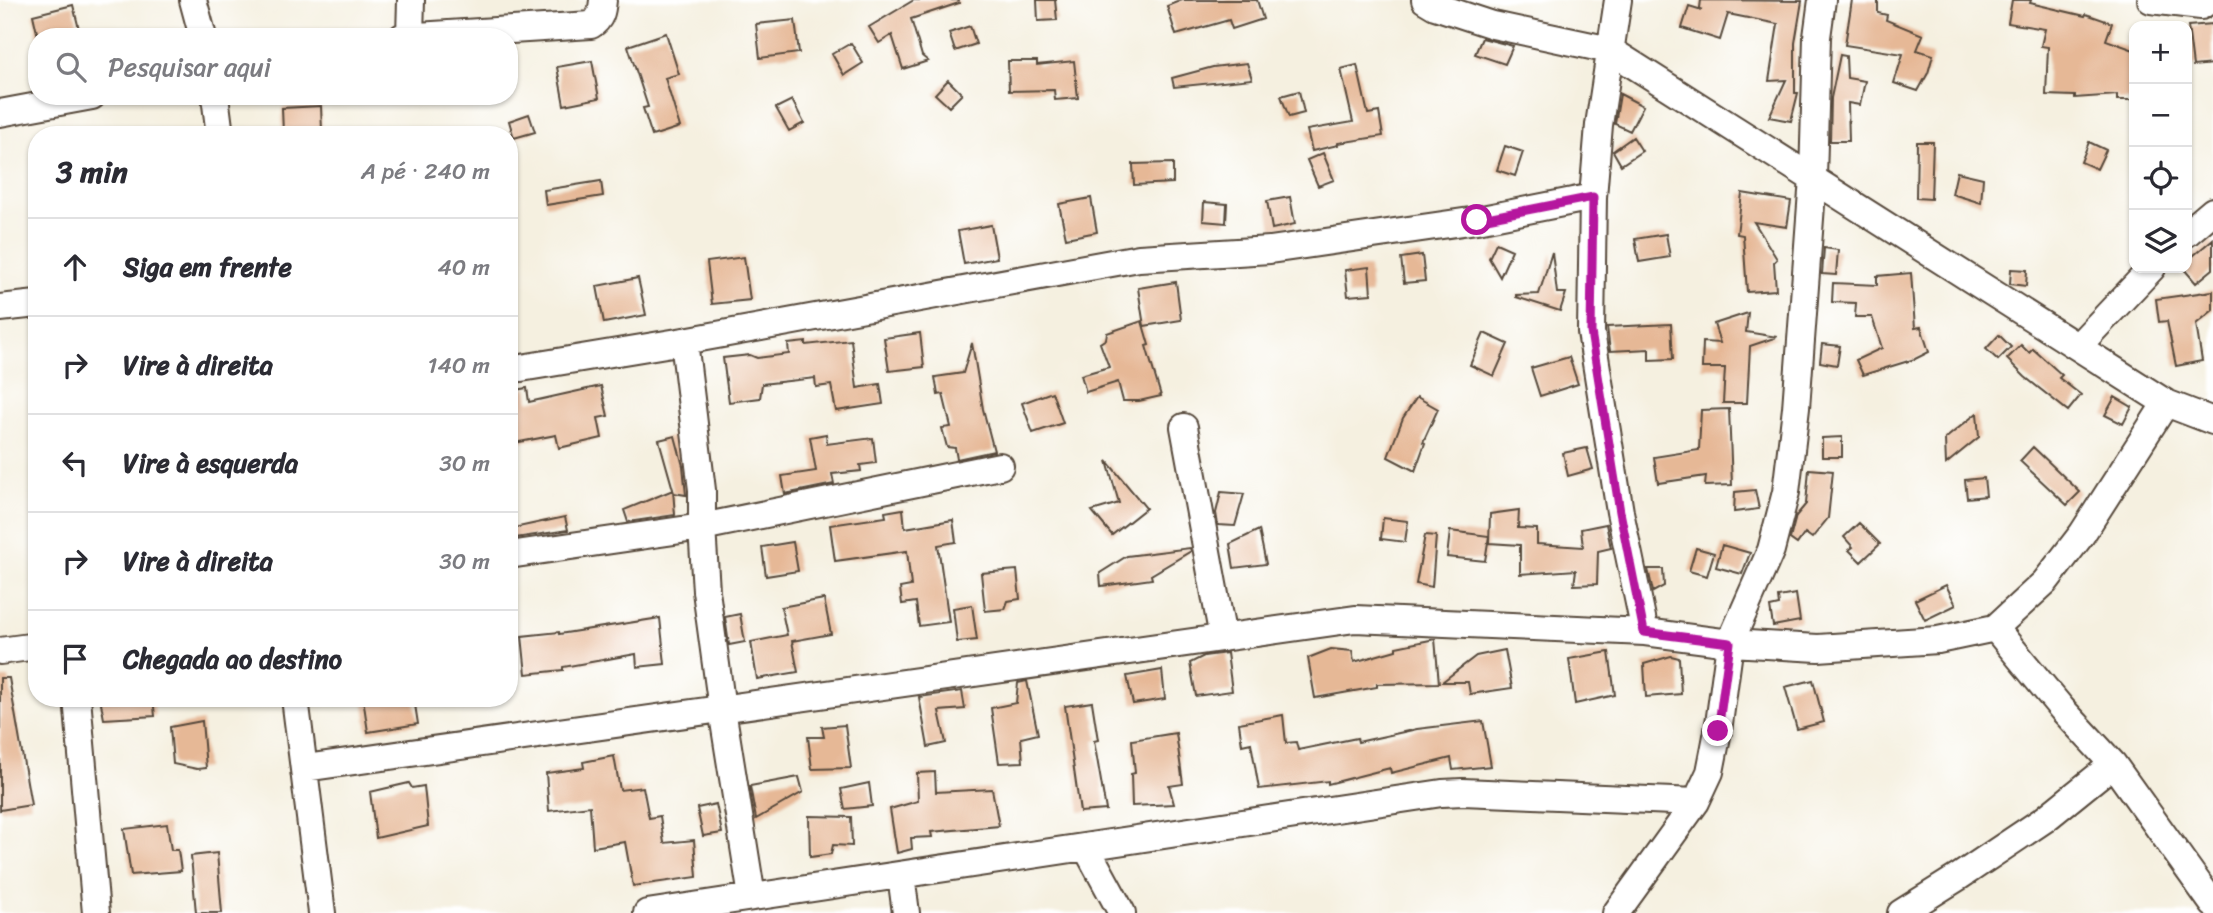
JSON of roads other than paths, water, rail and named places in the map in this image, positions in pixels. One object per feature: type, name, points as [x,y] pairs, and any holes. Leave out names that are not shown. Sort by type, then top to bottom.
[{"type":"street","points":[[193,0],[201,28]]},
{"type":"street","points":[[407,28],[411,0]]},
{"type":"street","points":[[518,29],[591,25],[598,21],[603,0]]},
{"type":"street","points":[[1425,0],[1435,6],[1493,25],[1610,50],[2166,403],[2213,421]]},
{"type":"street","points":[[1618,0],[1599,125],[1593,197],[1591,332],[1620,512],[1644,632]]},
{"type":"street","points":[[1616,913],[1696,802],[1710,772],[1730,643],[1771,550],[1786,492],[1796,408],[1813,178],[1817,37],[1822,0]]},
{"type":"street","points":[[2151,0],[2201,6],[2210,0]]},
{"type":"street","points":[[0,113],[43,105]]},
{"type":"street","points":[[216,105],[219,126]]},
{"type":"street","points":[[518,369],[1139,258],[1269,250],[1477,220],[1593,197]]},
{"type":"street","points":[[2192,229],[2213,211]]},
{"type":"street","points":[[2078,346],[2147,273]]},
{"type":"street","points":[[0,308],[28,305]]},
{"type":"street","points":[[684,341],[702,490],[706,591],[752,897]]},
{"type":"street","points":[[305,768],[1355,619],[1644,632],[1730,643],[1818,648],[1938,640],[1995,628],[2045,582],[2082,534],[2166,403]]},
{"type":"street","points":[[1184,428],[1223,638]]},
{"type":"street","points":[[518,554],[702,527],[1000,466]]},
{"type":"street","points":[[1995,628],[2062,709],[2113,764],[2213,904]]},
{"type":"street","points":[[0,651],[28,647]]},
{"type":"street","points":[[78,707],[96,913]]},
{"type":"street","points":[[296,707],[322,913]]},
{"type":"street","points":[[1901,913],[1960,877],[2045,819],[2113,764]]},
{"type":"street","points":[[647,913],[714,908],[752,897],[1442,793],[1696,802]]},
{"type":"street","points":[[1086,846],[1122,913]]},
{"type":"street","points":[[901,875],[906,913]]}]
